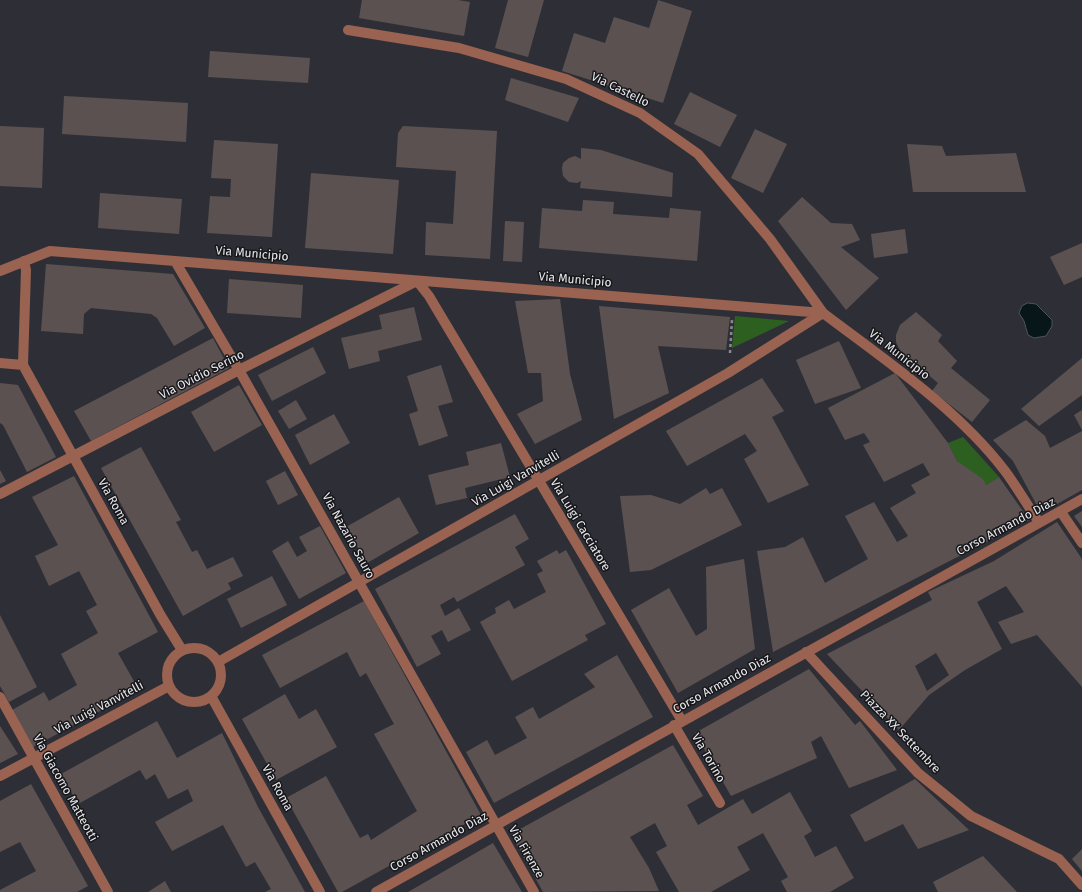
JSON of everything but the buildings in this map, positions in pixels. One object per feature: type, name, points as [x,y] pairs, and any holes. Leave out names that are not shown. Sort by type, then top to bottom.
[{"type":"street","name":"Via Castello","points":[[348,30],[459,48],[566,79],[640,113],[698,154],[770,239],[823,313]]},
{"type":"street","name":"Via Municipio","points":[[0,271],[50,251],[823,313],[923,389],[975,437],[1005,471],[1039,522]]},
{"type":"street","points":[[0,363],[22,365],[26,270],[24,261]]},
{"type":"street","name":"Via Nazario Sauro","points":[[175,261],[239,370],[496,825]]},
{"type":"street","name":"Via Ovidio Serino","points":[[0,494],[239,370],[417,281]]},
{"type":"street","name":"Via Luigi Cacciatore","points":[[417,281],[429,296],[539,481],[678,723]]},
{"type":"street","name":"Via Luigi Vanvitelli","points":[[218,662],[728,373],[823,313]]},
{"type":"street","name":"Via Roma","points":[[22,365],[161,616],[182,650]]},
{"type":"street","name":"Corso Armando Diaz","points":[[376,892],[1082,499]]},
{"type":"street","points":[[1061,512],[1082,543]]},
{"type":"street","points":[[198,648],[213,656],[218,662],[220,680],[211,696],[196,702],[188,701],[177,696],[169,686],[166,672],[168,665],[182,650],[198,648]]},
{"type":"street","name":"Piazza XX Settembre","points":[[806,652],[918,773],[971,816],[1059,859],[1082,885]]},
{"type":"street","name":"Via Luigi Vanvitelli","points":[[0,776],[169,686]]},
{"type":"street","name":"Via Roma","points":[[211,696],[320,892]]},
{"type":"street","name":"Via Giacomo Matteotti","points":[[0,697],[108,892]]},
{"type":"street","name":"Via Torino","points":[[678,723],[720,803]]},
{"type":"street","name":"Via Firenze","points":[[496,825],[534,892]]},
{"type":"path","points":[[728,373],[733,306]]},
{"type":"green space","points":[[735,316],[789,321],[732,348]]},
{"type":"green space","points":[[963,437],[999,477],[986,485],[957,461],[948,443]]},
{"type":"shaded area","points":[[1028,303],[1036,304],[1052,320],[1052,326],[1046,336],[1034,338],[1028,335],[1024,321],[1019,313],[1022,306]]}]
